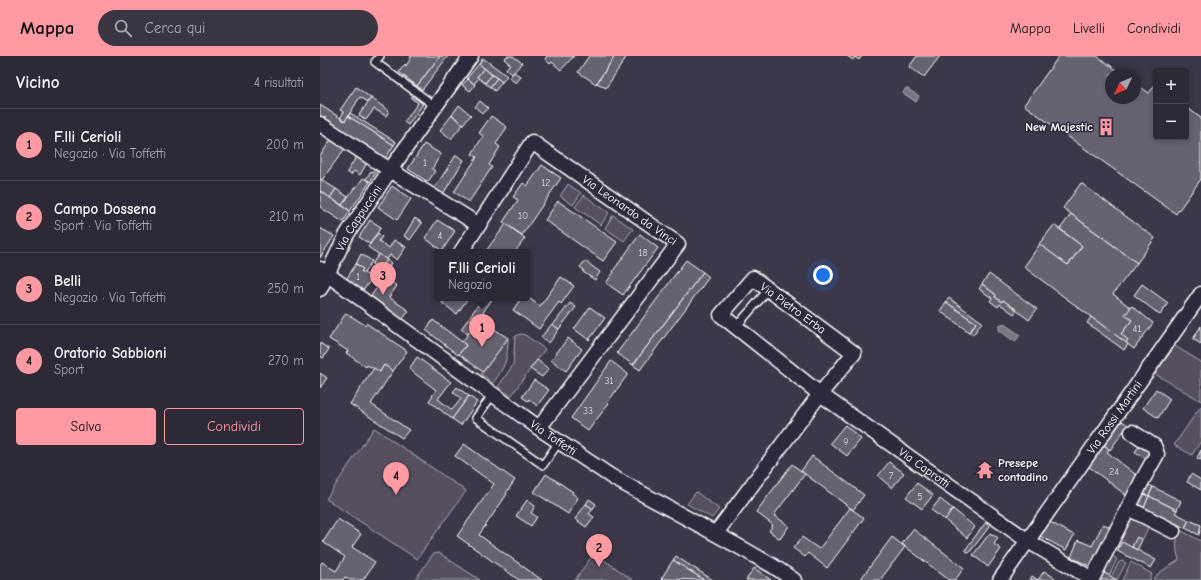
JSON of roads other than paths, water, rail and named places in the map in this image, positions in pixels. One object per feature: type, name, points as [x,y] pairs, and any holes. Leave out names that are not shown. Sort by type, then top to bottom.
[{"type":"street","name":"Via Cappuccini","points":[[320,289],[323,272],[347,234],[390,170],[471,56]]},
{"type":"street","points":[[320,124],[478,225]]},
{"type":"street","name":"Via Leonardo da Vinci","points":[[463,249],[532,142],[678,244],[539,428]]},
{"type":"street","name":"Via Toffetti","points":[[323,272],[539,428],[612,477],[773,566],[794,580]]},
{"type":"street","name":"Via Pietro Erba","points":[[716,534],[820,394],[854,353],[753,278],[721,315],[820,394]]},
{"type":"street","name":"Via Rossi Martini","points":[[1000,580],[1201,294]]},
{"type":"street","name":"Via Caprotti","points":[[820,394],[1028,541]]},
{"type":"street","name":"Via Rossi Martini","points":[[1028,541],[1092,579],[1143,479],[1158,454],[1154,446],[1132,432]]},
{"type":"street","points":[[1128,508],[1173,531]]},
{"type":"lane","points":[[380,56],[375,62],[435,106]]},
{"type":"lane","points":[[736,327],[768,290]]},
{"type":"lane","points":[[493,394],[476,418],[542,465],[559,442]]},
{"type":"place","name":"New Majestic","points":[[1106,127]]},
{"type":"place","name":"Belli","points":[[383,295]]},
{"type":"place","name":"F.lli Cerioli","points":[[482,347]]},
{"type":"place","name":"Presepe contadino","points":[[985,470]]},
{"type":"place","name":"Oratorio Sabbioni","points":[[396,495]]},
{"type":"place","name":"Campo Dossena","points":[[599,567]]}]
